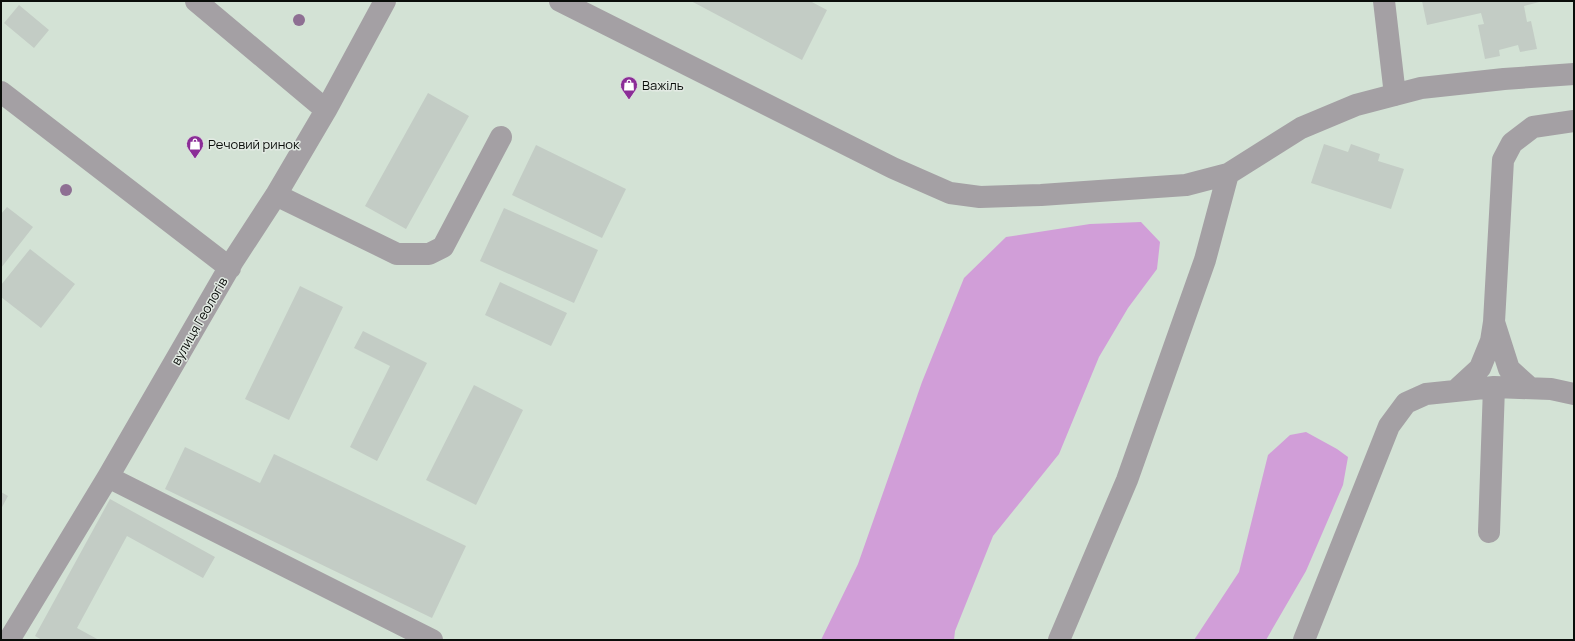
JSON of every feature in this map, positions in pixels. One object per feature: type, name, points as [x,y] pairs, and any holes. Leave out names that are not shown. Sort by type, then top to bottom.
[{"type":"street","points":[[196,1],[326,110]]},
{"type":"street","name":"вулиця Геологів","points":[[9,640],[108,477],[230,268],[276,195],[326,110],[385,1]]},
{"type":"street","points":[[560,1],[885,164],[950,193],[980,197],[1041,195],[1186,185],[1228,174],[1301,128],[1356,105],[1421,88],[1504,79],[1574,74]]},
{"type":"street","points":[[1384,1],[1395,95]]},
{"type":"street","points":[[1,92],[230,268]]},
{"type":"street","points":[[1455,391],[1480,368],[1491,341],[1494,322],[1503,160],[1512,143],[1532,127],[1574,121]]},
{"type":"street","points":[[276,195],[397,254],[429,254],[443,247],[501,137]]},
{"type":"street","points":[[1059,640],[1127,480],[1205,260],[1228,174]]},
{"type":"street","points":[[1494,322],[1509,369],[1530,388]]},
{"type":"street","points":[[1489,532],[1494,387]]},
{"type":"street","points":[[1304,640],[1389,426],[1406,403],[1426,394],[1494,387],[1551,389],[1574,394]]},
{"type":"street","points":[[108,477],[432,640]]},
{"type":"shaded area","points":[[1,1],[1574,1],[1574,640],[1,640]]},
{"type":"shaded area","points":[[1141,222],[1160,242],[1157,269],[1128,308],[1099,357],[1059,454],[993,536],[955,631],[954,640],[821,640],[858,564],[922,382],[964,278],[1006,237],[1090,224]]},
{"type":"shaded area","points":[[1306,432],[1337,449],[1348,457],[1343,485],[1306,571],[1266,640],[1194,640],[1239,572],[1268,455],[1290,435]]},
{"type":"building","points":[[691,1],[810,1],[827,10],[802,60]]},
{"type":"building","points":[[1422,1],[1543,1],[1524,6],[1527,22],[1531,21],[1537,49],[1520,52],[1518,45],[1499,50],[1500,56],[1485,59],[1478,25],[1484,24],[1481,13],[1427,25]]},
{"type":"building","points":[[19,5],[49,30],[34,48],[4,23]]},
{"type":"building","points":[[428,93],[469,116],[406,229],[365,206]]},
{"type":"building","points":[[1324,144],[1348,152],[1351,144],[1380,154],[1378,161],[1404,169],[1391,209],[1311,183]]},
{"type":"building","points":[[536,145],[626,189],[602,238],[512,195]]},
{"type":"building","points":[[7,207],[33,227],[1,268],[1,214]]},
{"type":"building","points":[[504,208],[598,250],[574,303],[480,261]]},
{"type":"building","points":[[30,249],[75,284],[41,328],[1,297],[1,285]]},
{"type":"building","points":[[500,282],[567,313],[551,346],[485,315]]},
{"type":"building","points":[[300,286],[343,307],[289,420],[245,399]]},
{"type":"building","points":[[363,331],[427,363],[377,461],[350,447],[390,366],[354,348]]},
{"type":"building","points":[[474,385],[523,410],[476,505],[426,480]]},
{"type":"building","points":[[185,447],[260,483],[274,454],[466,546],[432,618],[165,489]]},
{"type":"building","points":[[1,492],[8,496],[1,509]]},
{"type":"building","points":[[110,499],[215,557],[203,578],[127,536],[77,628],[99,640],[42,640],[35,636]]},
{"type":"place","name":"Важіль","points":[[629,100]]},
{"type":"place","name":"Речовий ринок","points":[[195,159]]}]
